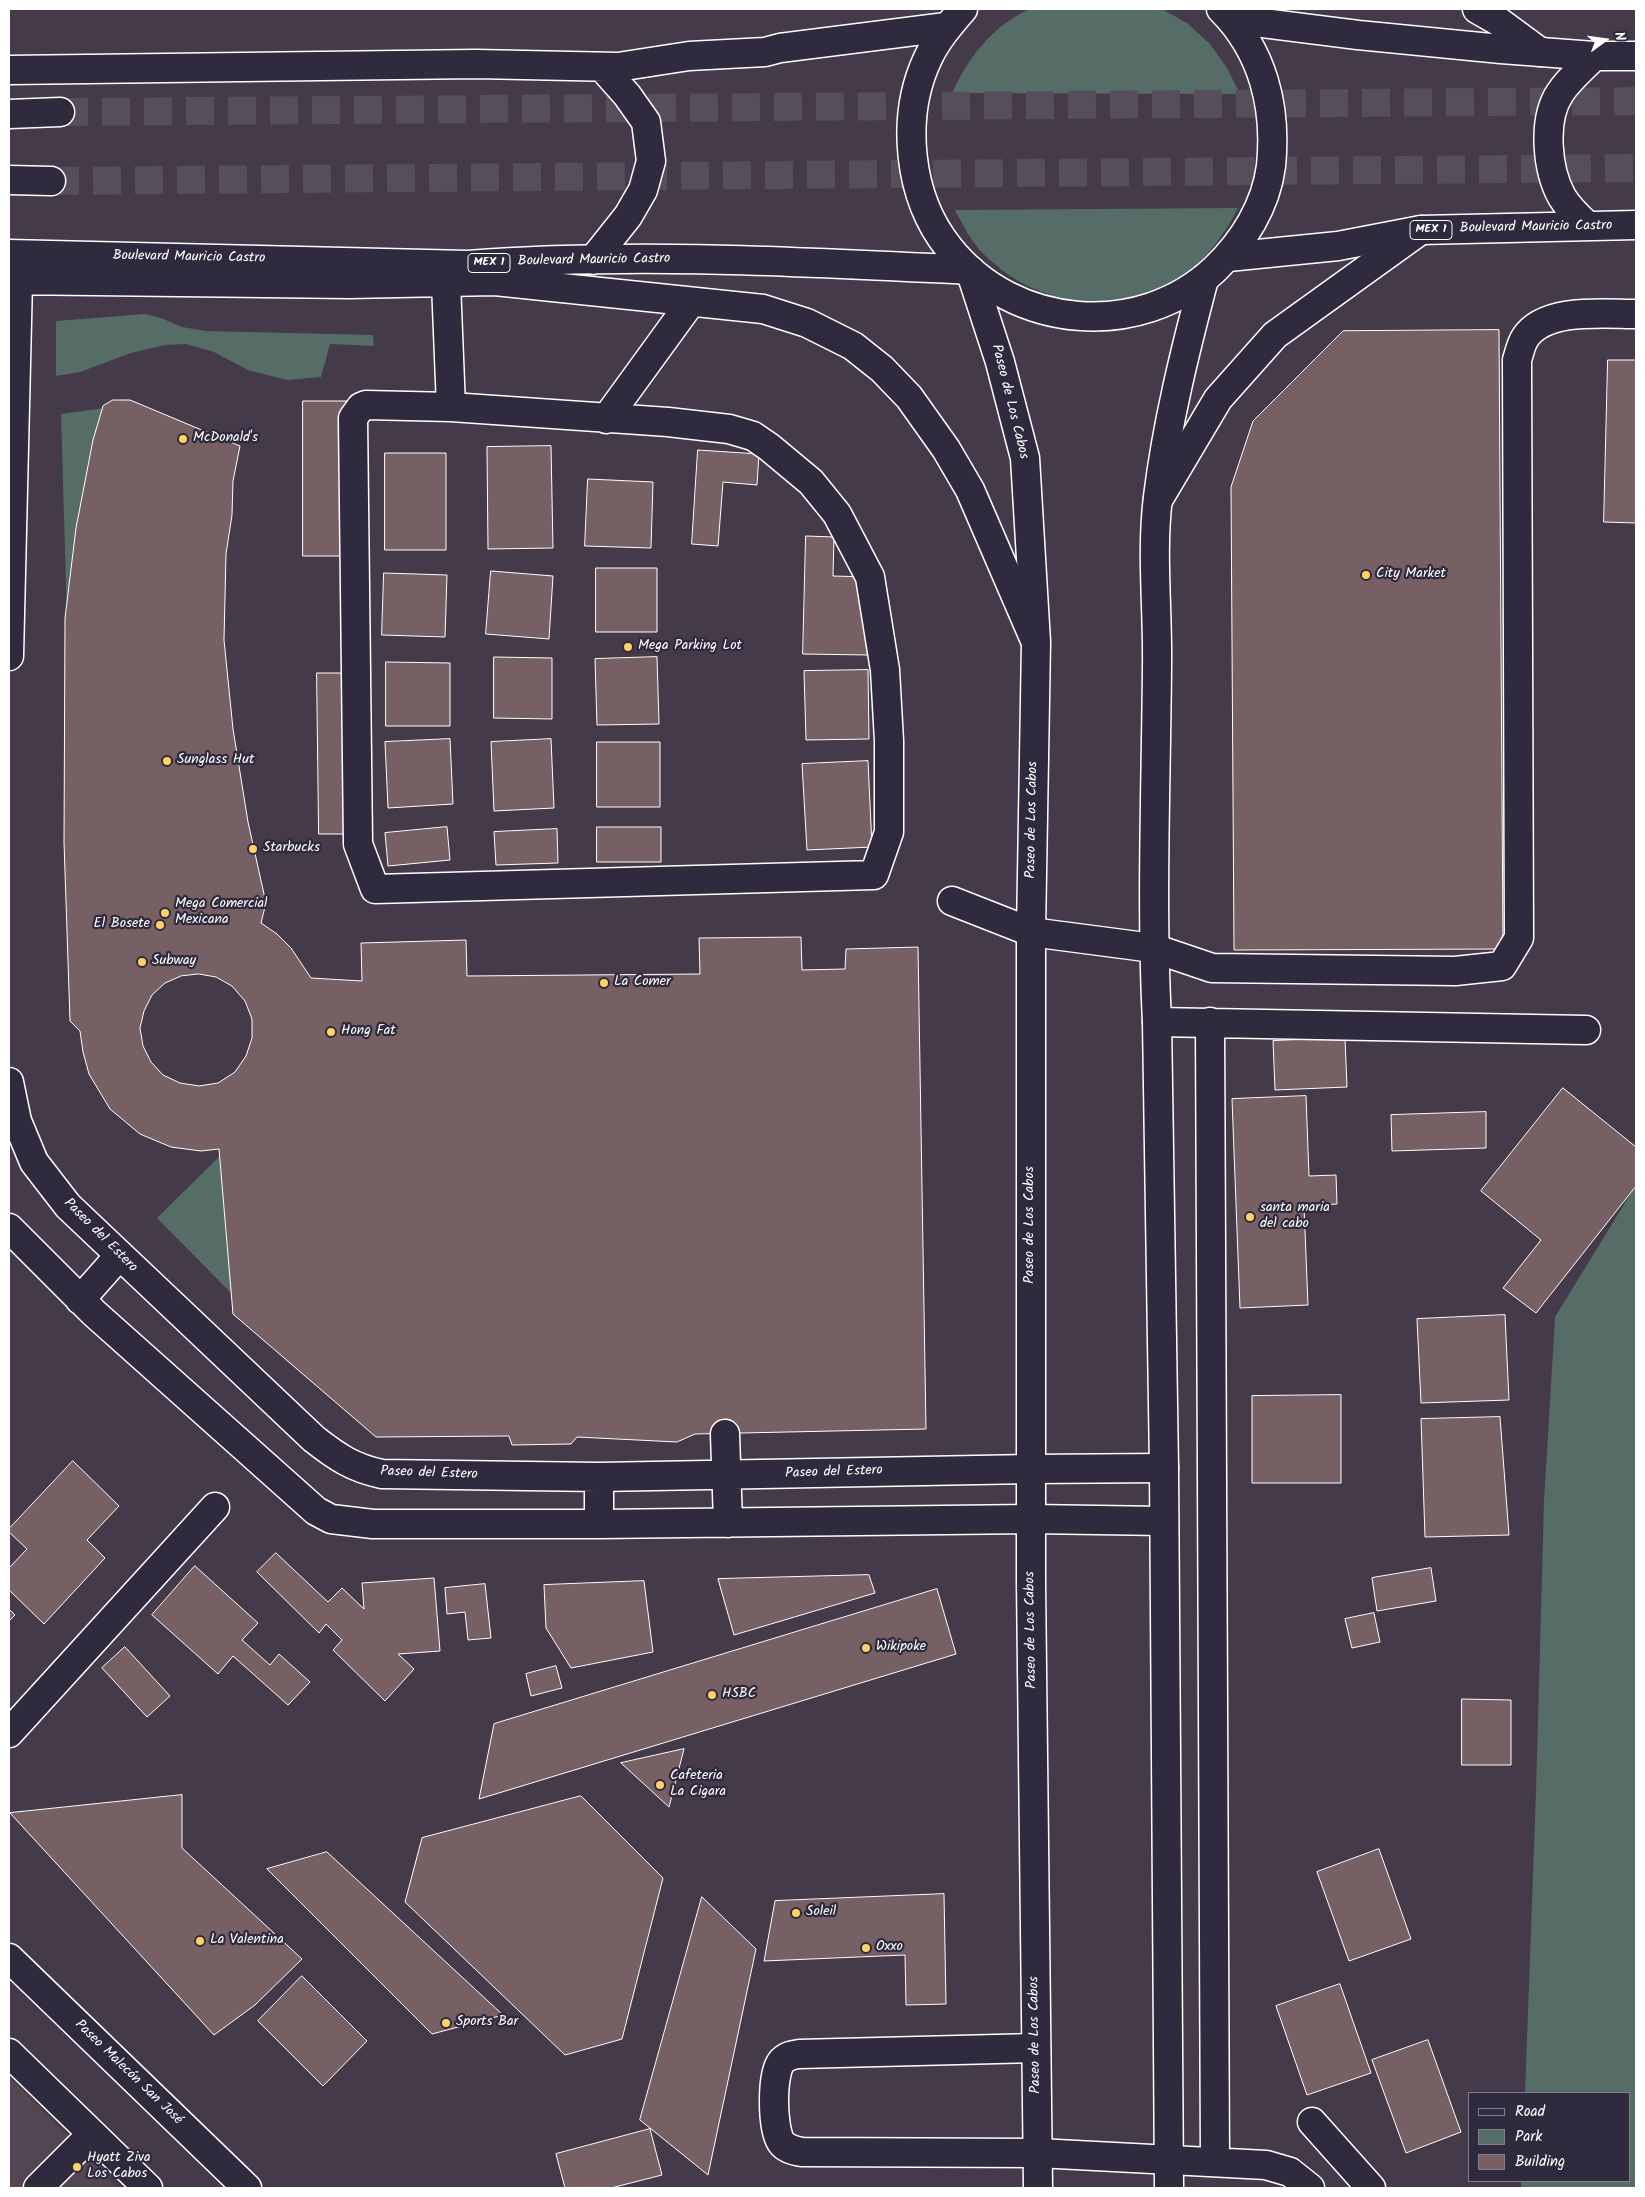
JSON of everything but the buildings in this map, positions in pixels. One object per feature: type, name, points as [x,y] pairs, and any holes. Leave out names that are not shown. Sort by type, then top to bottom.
[{"type":"main road","points":[[1477,9],[1498,21],[1540,52]]},
{"type":"main road","points":[[1227,12],[1358,36],[1594,56],[1636,56]]},
{"type":"main road","points":[[953,15],[928,58],[917,91],[912,125],[913,160],[921,194],[934,224],[949,248],[970,270],[995,289],[1024,304],[1054,314],[1086,318],[1117,316],[1147,309],[1176,297],[1204,279],[1228,257],[1247,232],[1261,202],[1270,171],[1274,139],[1271,108],[1264,77],[1250,47],[1227,12]]},
{"type":"main road","points":[[9,70],[476,64],[602,67],[688,56],[765,52],[953,15]]},
{"type":"main road","points":[[1588,226],[1573,213],[1562,197],[1554,178],[1550,159],[1548,124],[1559,93],[1594,56]]},
{"type":"main road","points":[[593,260],[628,216],[643,190],[651,161],[646,122],[627,95],[602,67]]},
{"type":"main road","points":[[9,114],[60,112]]},
{"type":"main road","points":[[9,180],[51,181]]},
{"type":"main road","name":"Boulevard Mauricio Castro","points":[[1228,257],[1338,246],[1421,230],[1636,226]]},
{"type":"main road","points":[[1158,500],[1218,399],[1275,335],[1421,230]]},
{"type":"main road","name":"Boulevard Mauricio Castro","points":[[9,254],[468,265],[542,259],[769,260],[970,270]]},
{"type":"main road","name":"Paseo de Los Cabos","points":[[970,270],[1000,362],[1025,458],[1036,642],[1032,932],[1031,1519],[1038,2188]]},
{"type":"main road","points":[[1170,2188],[1164,1468],[1157,1022],[1153,948],[1157,659],[1155,544],[1166,436],[1204,279]]},
{"type":"main road","points":[[9,656],[13,280],[350,284],[495,281],[763,309],[807,323],[853,346],[882,369],[909,397],[946,449],[970,490],[1036,642]]},
{"type":"main road","points":[[446,283],[451,407]]},
{"type":"main road","points":[[606,419],[691,302]]},
{"type":"main road","points":[[952,902],[1032,932],[1153,948],[1212,968],[1455,972],[1502,966],[1519,938],[1517,360],[1525,338],[1539,325],[1570,314],[1636,314]]},
{"type":"main road","points":[[366,406],[451,407],[606,419],[668,422],[729,429],[753,436],[811,482],[837,514],[870,577],[885,670],[889,742],[889,832],[874,875],[375,889],[358,844],[353,418],[361,407],[366,406]]},
{"type":"main road","points":[[1157,1022],[1586,1030]]},
{"type":"main road","points":[[1210,1022],[1215,2162]]},
{"type":"main road","name":"Paseo del Estero","points":[[9,1082],[17,1121],[34,1162],[68,1206],[314,1439],[339,1459],[363,1470],[390,1474],[599,1477],[1164,1468]]},
{"type":"main road","points":[[9,1228],[80,1300],[316,1511],[332,1519],[373,1524],[599,1524],[1031,1519],[1164,1521]]},
{"type":"main road","points":[[80,1300],[120,1256]]},
{"type":"main road","points":[[725,1434],[728,1523]]},
{"type":"main road","points":[[599,1477],[599,1524]]},
{"type":"main road","points":[[9,1733],[215,1507]]},
{"type":"main road","name":"Paseo Malecón San José","points":[[9,1958],[247,2188]]},
{"type":"main road","points":[[1036,2048],[799,2054],[787,2056],[780,2062],[775,2075],[775,2120],[778,2134],[782,2143],[790,2150],[801,2152],[1038,2153],[1266,2165],[1290,2172],[1310,2188]]},
{"type":"main road","points":[[9,2053],[148,2188]]},
{"type":"main road","points":[[1312,2122],[1371,2188]]},
{"type":"main road","points":[[38,2188],[92,2134]]},
{"type":"shaded area","points":[[9,2076],[77,2145],[118,2188],[9,2188]]},
{"type":"green space","points":[[1030,9],[1162,9],[1187,23],[1210,44],[1227,68],[1240,94],[952,93],[966,67],[983,44],[1004,24]]},
{"type":"green space","points":[[1238,208],[1215,245],[1193,269],[1180,279],[1154,292],[1122,300],[1102,302],[1061,298],[1042,292],[1005,272],[978,248],[955,210]]},
{"type":"green space","points":[[145,314],[161,318],[182,327],[206,331],[373,335],[374,346],[330,344],[321,377],[287,380],[248,370],[214,352],[186,344],[165,345],[131,353],[80,372],[56,376],[56,321]]},
{"type":"green space","points":[[105,408],[67,619],[61,414]]},
{"type":"green space","points":[[235,1141],[232,1294],[157,1218]]},
{"type":"green space","points":[[1636,1185],[1636,2188],[1521,2188],[1521,2182],[1630,2182],[1630,2092],[1525,2092],[1544,1501],[1555,1317]]},
{"type":"tunnel","points":[[60,112],[1636,101]]},
{"type":"tunnel","points":[[51,181],[1636,168]]},
{"type":"place","name":"McDonald's","points":[[183,439]]},
{"type":"place","name":"City Market","points":[[1366,575]]},
{"type":"place","name":"Mega Parking Lot","points":[[628,647]]},
{"type":"place","name":"Sunglass Hut","points":[[167,761]]},
{"type":"place","name":"Starbucks","points":[[253,849]]},
{"type":"place","name":"Mega Comercial Mexicana","points":[[165,913]]},
{"type":"place","name":"El Bosete","points":[[160,925]]},
{"type":"place","name":"Subway","points":[[142,962]]},
{"type":"place","name":"La Comer","points":[[604,983]]},
{"type":"place","name":"Hong Fat","points":[[331,1032]]},
{"type":"place","name":"santa maria del cabo","points":[[1250,1217]]},
{"type":"place","name":"Wikipoke","points":[[866,1648]]},
{"type":"place","name":"HSBC","points":[[712,1695]]},
{"type":"place","name":"Cafeteria La Cigara","points":[[660,1785]]},
{"type":"place","name":"Soleil","points":[[796,1913]]},
{"type":"place","name":"La Valentina","points":[[200,1941]]},
{"type":"place","name":"Oxxo","points":[[866,1948]]},
{"type":"place","name":"Sports Bar","points":[[446,2023]]},
{"type":"place","name":"Hyatt Ziva Los Cabos","points":[[77,2167]]}]
